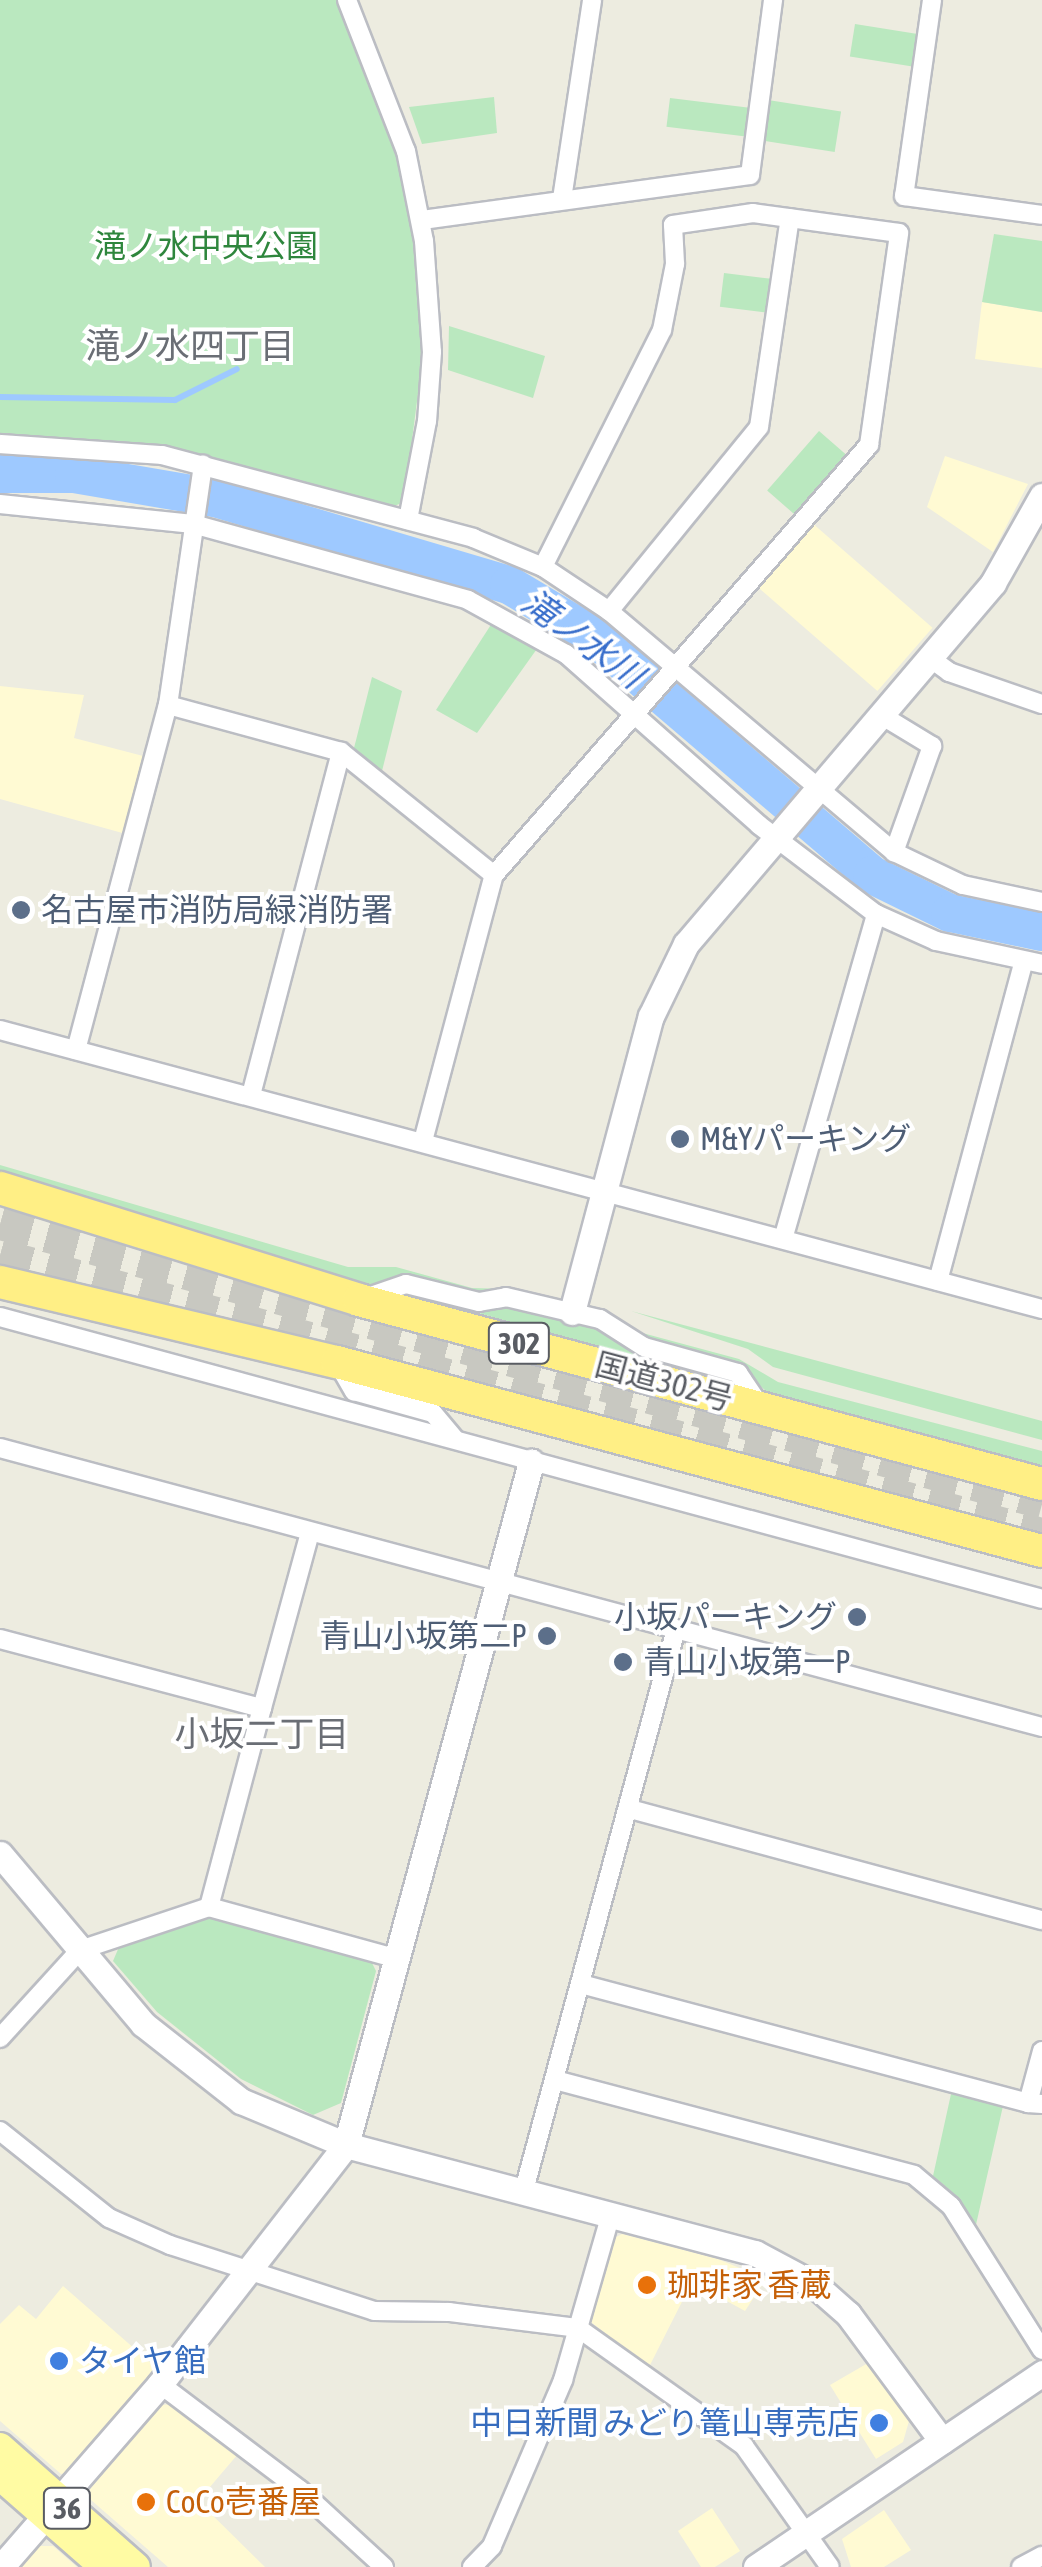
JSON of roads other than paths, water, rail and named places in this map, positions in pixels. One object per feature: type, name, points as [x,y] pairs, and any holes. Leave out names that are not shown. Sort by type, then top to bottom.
[{"type":"highway","name":"国道302号","points":[[0,1188],[360,1300],[1042,1484]]},
{"type":"highway","points":[[0,1268],[36,1290]]},
{"type":"highway","name":"国道302号","points":[[0,1282],[337,1362],[1042,1551]]},
{"type":"main road","name":"36","points":[[0,2446],[104,2567]]},
{"type":"main road","name":"36","points":[[0,2476],[136,2567]]},
{"type":"street","points":[[347,0],[397,123],[422,220],[432,352],[408,520]]},
{"type":"street","points":[[562,199],[592,0]]},
{"type":"street","points":[[422,220],[750,175],[773,0]]},
{"type":"street","points":[[932,0],[904,196],[1042,215]]},
{"type":"street","points":[[422,1140],[494,875],[869,445],[899,233],[753,213],[673,226],[675,264],[662,330],[543,567]]},
{"type":"street","points":[[610,610],[759,428],[790,218]]},
{"type":"street","points":[[0,444],[162,455],[408,520],[543,567],[610,610],[795,813],[876,914],[936,940],[1032,964],[938,1281]]},
{"type":"street","points":[[76,1050],[168,705],[195,504],[204,465]]},
{"type":"street","points":[[572,1312],[603,1190],[665,986],[709,913],[993,583],[1042,496]]},
{"type":"street","points":[[0,504],[193,524],[468,600],[566,654],[634,714],[795,813],[894,852],[963,885],[1042,902]]},
{"type":"street","points":[[930,658],[949,672],[1042,704]]},
{"type":"street","points":[[168,705],[340,752],[494,875]]},
{"type":"street","points":[[881,715],[932,746],[894,852]]},
{"type":"street","points":[[251,1095],[340,752]]},
{"type":"street","points":[[783,1240],[876,914]]},
{"type":"street","points":[[0,1030],[1042,1308]]},
{"type":"street","points":[[360,1300],[406,1284],[479,1302],[506,1297],[572,1312],[618,1325],[644,1346],[738,1374],[762,1408]]},
{"type":"street","points":[[0,1317],[1042,1598]]},
{"type":"street","points":[[337,1362],[354,1391],[433,1413],[454,1438]]},
{"type":"street","points":[[0,1448],[1042,1727]]},
{"type":"street","points":[[0,2567],[160,2384],[346,2145],[531,1462]]},
{"type":"street","points":[[209,1906],[310,1532]]},
{"type":"street","points":[[524,2190],[676,1629]]},
{"type":"street","points":[[0,1639],[262,1708]]},
{"type":"street","points":[[630,1809],[1042,1920]]},
{"type":"street","points":[[0,1854],[143,2024],[193,2068],[240,2101],[346,2145],[755,2253],[814,2286],[874,2342],[942,2441]]},
{"type":"street","points":[[0,2038],[80,1950],[209,1906],[398,1959]]},
{"type":"street","points":[[581,1984],[1035,2103],[1042,2051]]},
{"type":"street","points":[[555,2080],[914,2175],[951,2206],[1042,2350]]},
{"type":"street","points":[[0,2131],[110,2218],[249,2270],[374,2311],[450,2312],[578,2328],[744,2446],[830,2567]]},
{"type":"street","points":[[472,2567],[492,2546],[578,2328],[612,2214]]},
{"type":"street","points":[[756,2567],[1042,2372]]},
{"type":"street","points":[[160,2384],[300,2490],[384,2567]]},
{"type":"street","points":[[1021,2567],[1042,2556]]},
{"type":"waterway","points":[[0,397],[175,400],[237,369]]},
{"type":"waterway","name":"滝ノ水川","points":[[0,474],[74,474],[215,498],[509,585],[589,633],[872,875],[950,913],[1042,932]]},
{"type":"tunnel","points":[[0,1224],[1042,1503]]},
{"type":"tunnel","points":[[0,1255],[1042,1534]]},
{"type":"place","name":"名古屋市消防局緑消防署","points":[[21,910]]},
{"type":"place","name":"M&Yパーキング","points":[[680,1139]]},
{"type":"place","name":"小坂パーキング","points":[[857,1617]]},
{"type":"place","name":"青山小坂第二P","points":[[547,1636]]},
{"type":"place","name":"青山小坂第一P","points":[[623,1662]]},
{"type":"place","name":"珈琲家 香蔵","points":[[647,2285]]},
{"type":"place","name":"タイヤ館","points":[[59,2361]]},
{"type":"place","name":"中日新聞 みどり篭山専売店","points":[[879,2423]]},
{"type":"place","name":"CoCo壱番屋","points":[[146,2502]]},
{"type":"district","name":"滝ノ水四丁目","points":[[190,345]]},
{"type":"district","name":"小坂二丁目","points":[[262,1733]]},
{"type":"park label","name":"滝ノ水中央公園","points":[[206,246]]}]
